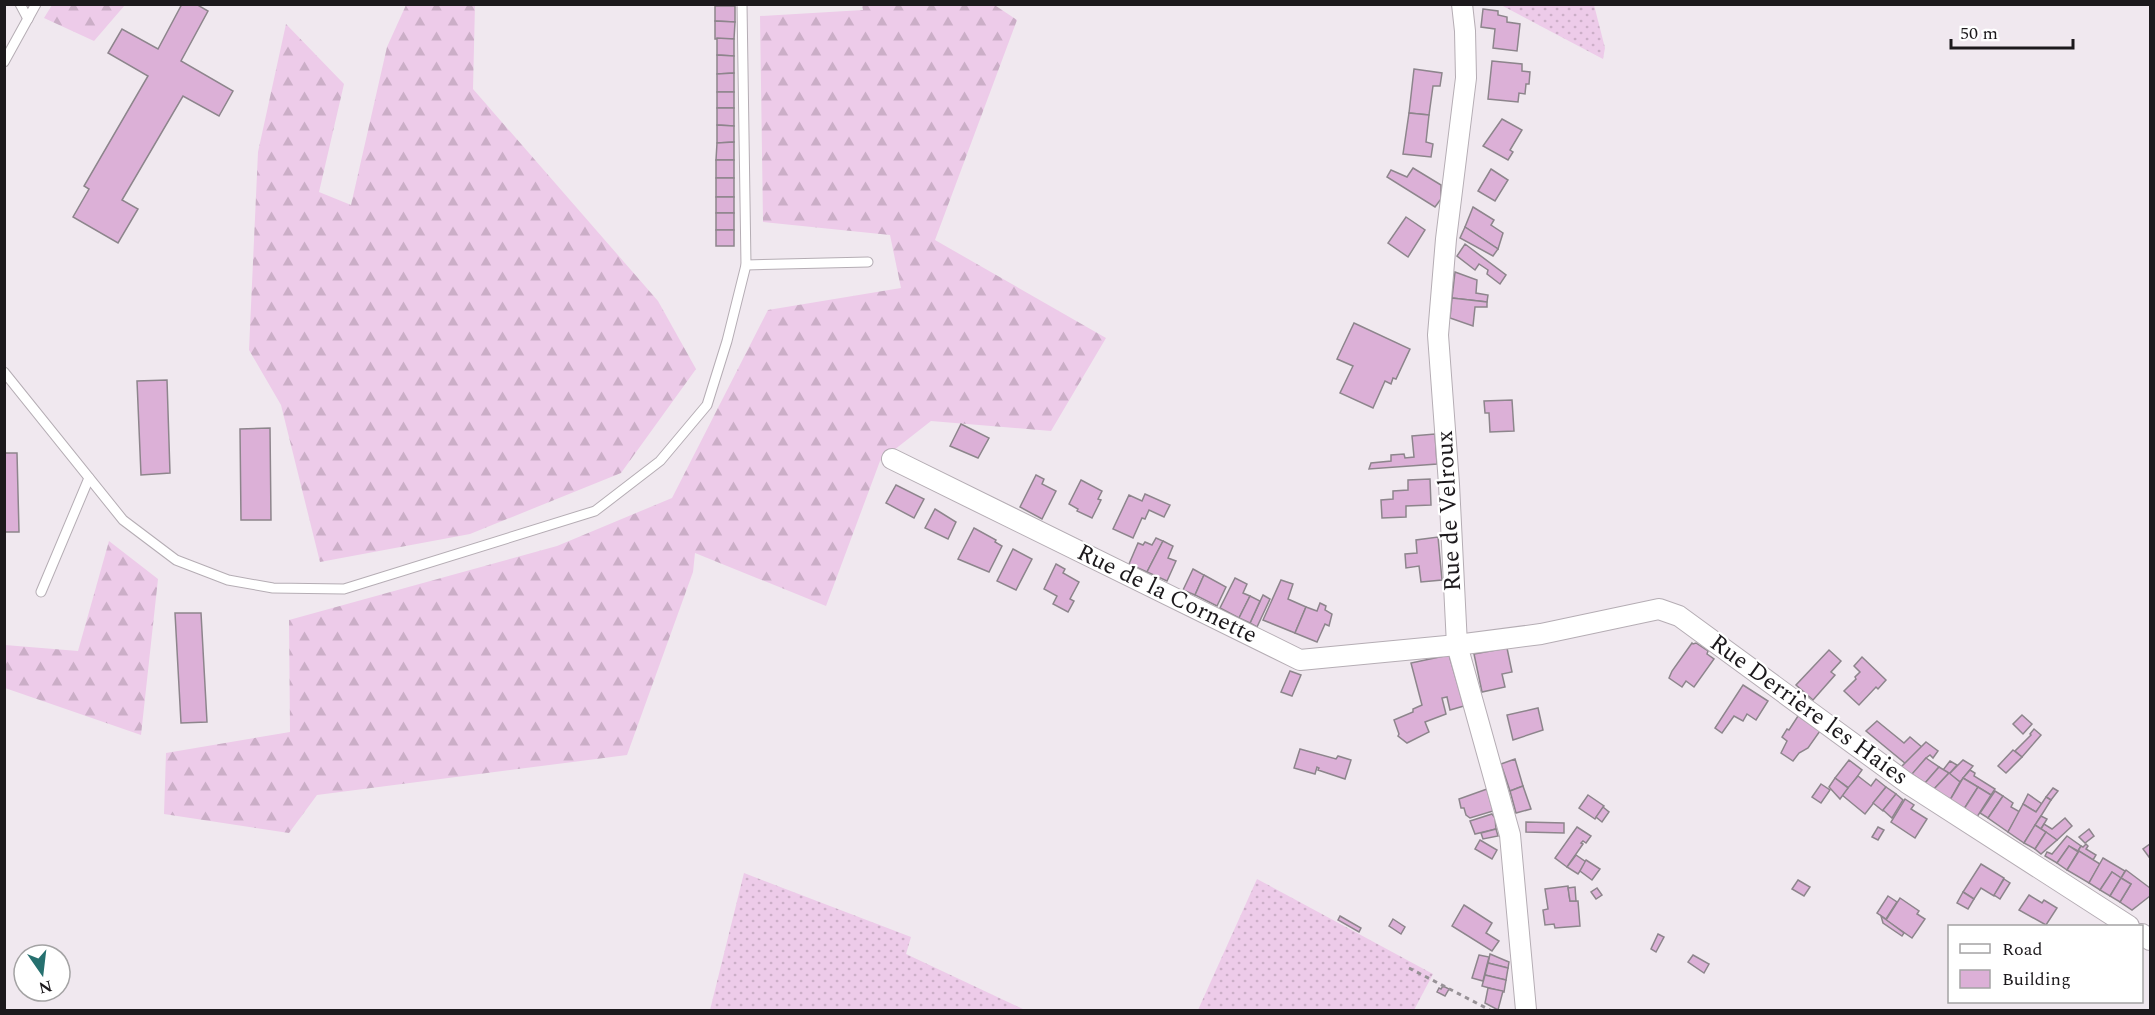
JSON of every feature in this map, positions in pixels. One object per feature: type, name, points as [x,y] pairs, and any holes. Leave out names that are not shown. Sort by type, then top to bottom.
[{"type":"street","name":"Rue de Velroux","points":[[1462,4],[1466,31],[1466,78],[1446,239],[1438,335],[1449,484],[1457,645],[1510,835],[1526,1011]]},
{"type":"street","name":"Rue de la Cornette","points":[[892,459],[1300,660],[1457,645]]},
{"type":"street","name":"Rue Derrière les Haies","points":[[1457,645],[1541,634],[1659,609],[1679,616],[1907,783],[2126,925]]},
{"type":"lane","points":[[20,4],[28,19]]},
{"type":"lane","points":[[4,62],[36,4]]},
{"type":"lane","points":[[4,372],[123,519],[176,560],[228,580],[273,588],[344,589],[595,511],[660,461],[707,405],[727,341],[746,265],[742,4]]},
{"type":"lane","points":[[746,265],[868,262]]},
{"type":"lane","points":[[41,592],[89,477]]},
{"type":"path","points":[[1409,968],[1490,1011]]},
{"type":"green space","points":[[475,4],[473,89],[658,301],[696,369],[621,473],[470,534],[320,562],[281,405],[249,350],[258,152],[286,24],[344,84],[319,192],[351,205],[387,47],[406,5]]},
{"type":"green space","points":[[993,4],[1017,20],[935,240],[1106,338],[1051,431],[931,421],[880,461],[826,606],[695,553],[693,572],[627,755],[317,795],[289,833],[164,814],[166,753],[290,732],[289,620],[557,546],[672,498],[768,310],[901,288],[890,235],[763,222],[760,16],[863,10],[862,5]]},
{"type":"green space","points":[[52,5],[125,5],[94,41],[44,18]]},
{"type":"green space","points":[[1501,5],[1594,5],[1605,48],[1603,59]]},
{"type":"green space","points":[[109,541],[158,579],[141,735],[5,688],[5,645],[78,651]]},
{"type":"green space","points":[[744,873],[911,937],[906,954],[1025,1010],[710,1010]]},
{"type":"green space","points":[[1257,879],[1433,974],[1414,1010],[1198,1010]]},
{"type":"building","points":[[182,4],[196,4],[208,11],[181,61],[233,91],[219,116],[183,96],[122,200],[138,209],[118,243],[73,217],[89,189],[84,186],[148,76],[108,53],[122,29],[158,49]]},
{"type":"building","points":[[715,6],[735,6],[735,22],[715,21]]},
{"type":"building","points":[[1483,9],[1498,11],[1498,15],[1507,17],[1507,22],[1520,24],[1517,51],[1493,48],[1495,29],[1481,27]]},
{"type":"building","points":[[715,21],[735,22],[734,39],[715,39]]},
{"type":"building","points":[[717,38],[734,39],[734,56],[717,55]]},
{"type":"building","points":[[717,55],[734,56],[734,73],[717,74]]},
{"type":"building","points":[[1492,61],[1522,64],[1522,71],[1530,72],[1525,94],[1519,93],[1518,102],[1488,99]]},
{"type":"building","points":[[1414,69],[1442,73],[1440,86],[1433,86],[1429,115],[1409,113]]},
{"type":"building","points":[[734,73],[734,92],[717,92],[717,74]]},
{"type":"building","points":[[717,92],[734,92],[734,108],[717,108]]},
{"type":"building","points":[[717,108],[734,108],[734,126],[717,125]]},
{"type":"building","points":[[1409,113],[1429,115],[1426,142],[1433,144],[1431,157],[1403,154]]},
{"type":"building","points":[[1502,119],[1522,130],[1510,150],[1513,152],[1508,160],[1483,146]]},
{"type":"building","points":[[717,125],[734,126],[734,142],[717,143]]},
{"type":"building","points":[[734,142],[734,160],[716,160],[717,143]]},
{"type":"building","points":[[716,160],[734,160],[734,178],[716,178]]},
{"type":"building","points":[[1413,168],[1441,185],[1441,199],[1435,207],[1387,177],[1391,170],[1407,177]]},
{"type":"building","points":[[1491,169],[1508,180],[1495,201],[1478,191]]},
{"type":"building","points":[[716,178],[734,178],[734,197],[716,197]]},
{"type":"building","points":[[716,197],[734,197],[734,213],[716,213]]},
{"type":"building","points":[[1473,207],[1494,220],[1491,225],[1503,233],[1498,249],[1465,227]]},
{"type":"building","points":[[716,213],[734,213],[734,230],[716,230]]},
{"type":"building","points":[[1406,217],[1425,230],[1408,257],[1388,243]]},
{"type":"building","points":[[1465,227],[1498,249],[1493,256],[1460,238]]},
{"type":"building","points":[[716,230],[734,230],[734,246],[716,246]]},
{"type":"building","points":[[1465,244],[1506,275],[1500,284],[1487,274],[1488,270],[1479,264],[1475,270],[1457,256]]},
{"type":"building","points":[[1455,272],[1477,280],[1476,293],[1488,295],[1487,302],[1452,298]]},
{"type":"building","points":[[1452,298],[1487,302],[1487,307],[1475,307],[1473,326],[1450,318]]},
{"type":"building","points":[[1354,323],[1410,349],[1396,379],[1393,378],[1391,384],[1385,381],[1373,408],[1340,393],[1353,366],[1337,359]]},
{"type":"building","points":[[167,380],[170,473],[141,475],[137,381]]},
{"type":"building","points":[[1512,400],[1514,431],[1490,432],[1489,413],[1485,413],[1484,401]]},
{"type":"building","points":[[961,424],[989,438],[978,458],[950,446]]},
{"type":"building","points":[[270,428],[271,520],[241,520],[240,429]]},
{"type":"building","points":[[1435,434],[1437,464],[1369,469],[1371,463],[1391,461],[1391,455],[1404,454],[1405,458],[1414,457],[1412,436]]},
{"type":"building","points":[[4,453],[17,453],[19,532],[4,532]]},
{"type":"building","points":[[1036,475],[1044,479],[1042,484],[1056,491],[1042,519],[1020,507]]},
{"type":"building","points":[[1430,479],[1431,505],[1406,506],[1406,517],[1382,518],[1381,500],[1393,499],[1393,491],[1408,490],[1408,480]]},
{"type":"building","points":[[1081,480],[1102,491],[1098,499],[1101,500],[1092,518],[1077,511],[1078,509],[1069,504]]},
{"type":"building","points":[[896,485],[924,499],[914,518],[886,503]]},
{"type":"building","points":[[1145,494],[1170,505],[1164,517],[1149,510],[1145,519],[1142,518],[1133,538],[1113,529],[1129,495],[1142,501]]},
{"type":"building","points":[[935,509],[956,522],[948,539],[925,528]]},
{"type":"building","points":[[974,528],[996,540],[995,542],[1002,546],[989,572],[958,559]]},
{"type":"building","points":[[1438,537],[1442,580],[1421,582],[1419,566],[1406,568],[1405,554],[1417,553],[1416,540]]},
{"type":"building","points":[[1156,538],[1163,541],[1147,572],[1129,564],[1138,543],[1143,545],[1145,542],[1152,545]]},
{"type":"building","points":[[1163,541],[1173,546],[1168,558],[1176,561],[1167,581],[1147,572]]},
{"type":"building","points":[[1013,549],[1032,559],[1016,590],[997,581]]},
{"type":"building","points":[[1056,564],[1065,569],[1063,573],[1079,582],[1070,599],[1074,601],[1068,612],[1053,604],[1057,596],[1044,589]]},
{"type":"building","points":[[1193,569],[1204,575],[1195,595],[1183,590]]},
{"type":"building","points":[[1204,575],[1226,587],[1217,606],[1195,595]]},
{"type":"building","points":[[1235,578],[1247,584],[1243,593],[1250,596],[1239,618],[1220,608]]},
{"type":"building","points":[[1281,580],[1293,584],[1288,599],[1306,607],[1295,633],[1263,620]]},
{"type":"building","points":[[1263,595],[1270,599],[1257,627],[1250,623]]},
{"type":"building","points":[[1250,596],[1260,601],[1250,623],[1239,618]]},
{"type":"building","points":[[1320,603],[1326,606],[1325,610],[1332,614],[1329,626],[1325,624],[1317,642],[1295,633],[1306,607],[1317,611]]},
{"type":"building","points":[[175,613],[201,613],[207,722],[181,723]]},
{"type":"building","points":[[1692,643],[1708,651],[1707,654],[1714,659],[1694,687],[1686,681],[1682,687],[1669,678]]},
{"type":"building","points":[[1507,648],[1512,672],[1502,674],[1505,687],[1482,692],[1474,654]]},
{"type":"building","points":[[1829,650],[1841,661],[1831,672],[1835,675],[1813,700],[1796,685]]},
{"type":"building","points":[[1449,655],[1464,706],[1450,710],[1447,697],[1442,698],[1446,714],[1425,722],[1429,732],[1407,743],[1398,736],[1394,720],[1413,712],[1413,709],[1422,705],[1411,663]]},
{"type":"building","points":[[1862,657],[1886,680],[1859,705],[1844,691],[1860,672],[1854,666]]},
{"type":"building","points":[[1290,671],[1301,675],[1292,696],[1281,692]]},
{"type":"building","points":[[1743,685],[1768,701],[1756,720],[1747,714],[1743,721],[1734,716],[1722,733],[1715,728]]},
{"type":"building","points":[[1538,708],[1543,730],[1513,740],[1507,715]]},
{"type":"building","points":[[2022,715],[2032,724],[2023,734],[2013,724]]},
{"type":"building","points":[[1798,716],[1820,731],[1808,748],[1799,753],[1793,761],[1781,753],[1787,741],[1782,737]]},
{"type":"building","points":[[1877,721],[1904,743],[1910,737],[1923,748],[1906,764],[1866,731]]},
{"type":"building","points":[[2034,729],[2041,735],[2022,757],[2015,751]]},
{"type":"building","points":[[1926,742],[1938,751],[1933,758],[1930,755],[1926,758],[1911,776],[1901,767]]},
{"type":"building","points":[[1300,749],[1336,759],[1338,756],[1351,760],[1345,779],[1318,770],[1317,767],[1315,774],[1294,768]]},
{"type":"building","points":[[2013,750],[2022,757],[2006,773],[1998,766]]},
{"type":"building","points":[[1926,758],[1939,767],[1925,783],[1912,774]]},
{"type":"building","points":[[1515,759],[1523,786],[1510,791],[1501,764]]},
{"type":"building","points":[[1849,760],[1862,770],[1849,788],[1835,778]]},
{"type":"building","points":[[1963,760],[1973,766],[1960,782],[1949,774]]},
{"type":"building","points":[[1950,761],[1957,765],[1949,774],[1943,770]]},
{"type":"building","points":[[1939,767],[1949,773],[1934,789],[1925,783]]},
{"type":"building","points":[[1970,770],[1975,773],[1974,776],[1995,789],[1991,795],[1963,778]]},
{"type":"building","points":[[1949,773],[1960,782],[1950,800],[1934,789]]},
{"type":"building","points":[[1858,776],[1871,786],[1876,779],[1886,787],[1865,814],[1842,795]]},
{"type":"building","points":[[1835,778],[1848,788],[1840,799],[1829,787]]},
{"type":"building","points":[[1963,778],[1978,787],[1964,809],[1950,800]]},
{"type":"building","points":[[1821,784],[1830,790],[1821,803],[1812,797]]},
{"type":"building","points":[[1523,786],[1531,809],[1516,813],[1510,791]]},
{"type":"building","points":[[1886,787],[1896,794],[1883,811],[1873,803]]},
{"type":"building","points":[[1978,787],[1991,795],[1977,817],[1964,809]]},
{"type":"building","points":[[2053,788],[2058,791],[2051,800],[2046,797]]},
{"type":"building","points":[[1487,789],[1493,811],[1470,818],[1466,815],[1464,808],[1461,808],[1459,799]]},
{"type":"building","points":[[1995,791],[2003,796],[1988,818],[1980,813]]},
{"type":"building","points":[[1896,794],[1903,800],[1892,818],[1883,810]]},
{"type":"building","points":[[2028,794],[2042,804],[2036,812],[2023,804]]},
{"type":"building","points":[[1588,795],[1604,806],[1595,819],[1579,808]]},
{"type":"building","points":[[2003,796],[2013,803],[2011,807],[2020,812],[2008,832],[1988,818]]},
{"type":"building","points":[[2046,797],[2051,800],[2024,843],[2008,832],[2023,804],[2036,812]]},
{"type":"building","points":[[1905,799],[1914,805],[1911,809],[1927,819],[1915,838],[1891,822]]},
{"type":"building","points":[[1603,807],[1609,812],[1602,822],[1596,817]]},
{"type":"building","points":[[1492,814],[1495,818],[1496,829],[1475,834],[1470,821]]},
{"type":"building","points":[[2041,816],[2047,819],[2041,829],[2035,825]]},
{"type":"building","points":[[2065,818],[2072,826],[2057,840],[2041,829],[2044,824],[2052,829]]},
{"type":"building","points":[[1526,822],[1564,823],[1564,833],[1526,832]]},
{"type":"building","points":[[2035,825],[2046,832],[2035,849],[2024,843]]},
{"type":"building","points":[[1577,827],[1591,836],[1586,843],[1583,841],[1581,843],[1583,844],[1567,867],[1555,858]]},
{"type":"building","points":[[1878,827],[1884,830],[1878,840],[1872,837]]},
{"type":"building","points":[[1496,829],[1498,836],[1483,839],[1481,833]]},
{"type":"building","points":[[2089,829],[2094,836],[2085,843],[2079,837]]},
{"type":"building","points":[[2046,832],[2057,840],[2041,854],[2035,849]]},
{"type":"building","points":[[2067,836],[2081,846],[2078,851],[2069,846],[2057,863],[2045,856],[2047,852],[2052,854]]},
{"type":"building","points":[[1480,840],[1497,850],[1492,859],[1475,849]]},
{"type":"building","points":[[2086,844],[2088,846],[2086,849],[2096,855],[2093,860],[2078,851]]},
{"type":"building","points":[[2150,844],[2150,856],[2149,857],[2143,849]]},
{"type":"building","points":[[2069,846],[2078,852],[2067,870],[2057,863]]},
{"type":"building","points":[[2079,851],[2100,864],[2089,883],[2067,870]]},
{"type":"building","points":[[1576,855],[1586,862],[1578,874],[1567,867]]},
{"type":"building","points":[[2103,858],[2125,871],[2121,878],[2112,872],[2100,890],[2089,883]]},
{"type":"building","points":[[1586,860],[1600,869],[1592,880],[1580,871]]},
{"type":"building","points":[[1981,864],[2004,878],[1994,896],[1981,888],[1974,899],[1963,892]]},
{"type":"building","points":[[2126,870],[2150,888],[2150,896],[2132,910],[2120,902],[2131,884],[2121,878]]},
{"type":"building","points":[[2112,872],[2121,878],[2110,896],[2100,890]]},
{"type":"building","points":[[2121,878],[2131,884],[2120,902],[2110,896]]},
{"type":"building","points":[[2004,879],[2010,883],[2000,899],[1994,895]]},
{"type":"building","points":[[1798,880],[1810,887],[1804,896],[1792,889]]},
{"type":"building","points":[[1568,886],[1570,901],[1578,901],[1580,926],[1555,928],[1554,924],[1545,925],[1543,910],[1548,909],[1545,889]]},
{"type":"building","points":[[1575,887],[1576,901],[1570,901],[1568,888]]},
{"type":"building","points":[[1597,888],[1602,895],[1596,899],[1591,892]]},
{"type":"building","points":[[1963,892],[1974,899],[1968,909],[1957,903]]},
{"type":"building","points":[[2029,895],[2057,908],[2046,925],[2019,910]]},
{"type":"building","points":[[1888,896],[1897,902],[1886,919],[1877,913]]},
{"type":"building","points":[[1900,898],[1919,911],[1917,914],[1925,919],[1912,938],[1886,920]]},
{"type":"building","points":[[1464,905],[1492,923],[1486,933],[1499,941],[1492,951],[1452,926]]},
{"type":"building","points":[[1340,916],[1361,928],[1359,932],[1338,920]]},
{"type":"building","points":[[1881,916],[1904,933],[1902,936],[1883,923]]},
{"type":"building","points":[[1393,919],[1405,927],[1401,934],[1389,926]]},
{"type":"building","points":[[1658,934],[1664,937],[1656,952],[1651,949]]},
{"type":"building","points":[[1490,954],[1509,962],[1508,968],[1488,963]]},
{"type":"building","points":[[1479,955],[1489,957],[1483,981],[1472,978]]},
{"type":"building","points":[[1693,955],[1709,964],[1704,973],[1688,962]]},
{"type":"building","points":[[1488,963],[1508,968],[1506,980],[1485,975]]},
{"type":"building","points":[[1485,975],[1506,980],[1504,992],[1482,986]]},
{"type":"building","points":[[1443,986],[1449,989],[1445,996],[1437,992]]},
{"type":"building","points":[[1488,988],[1503,991],[1498,1010],[1485,1003]]}]
